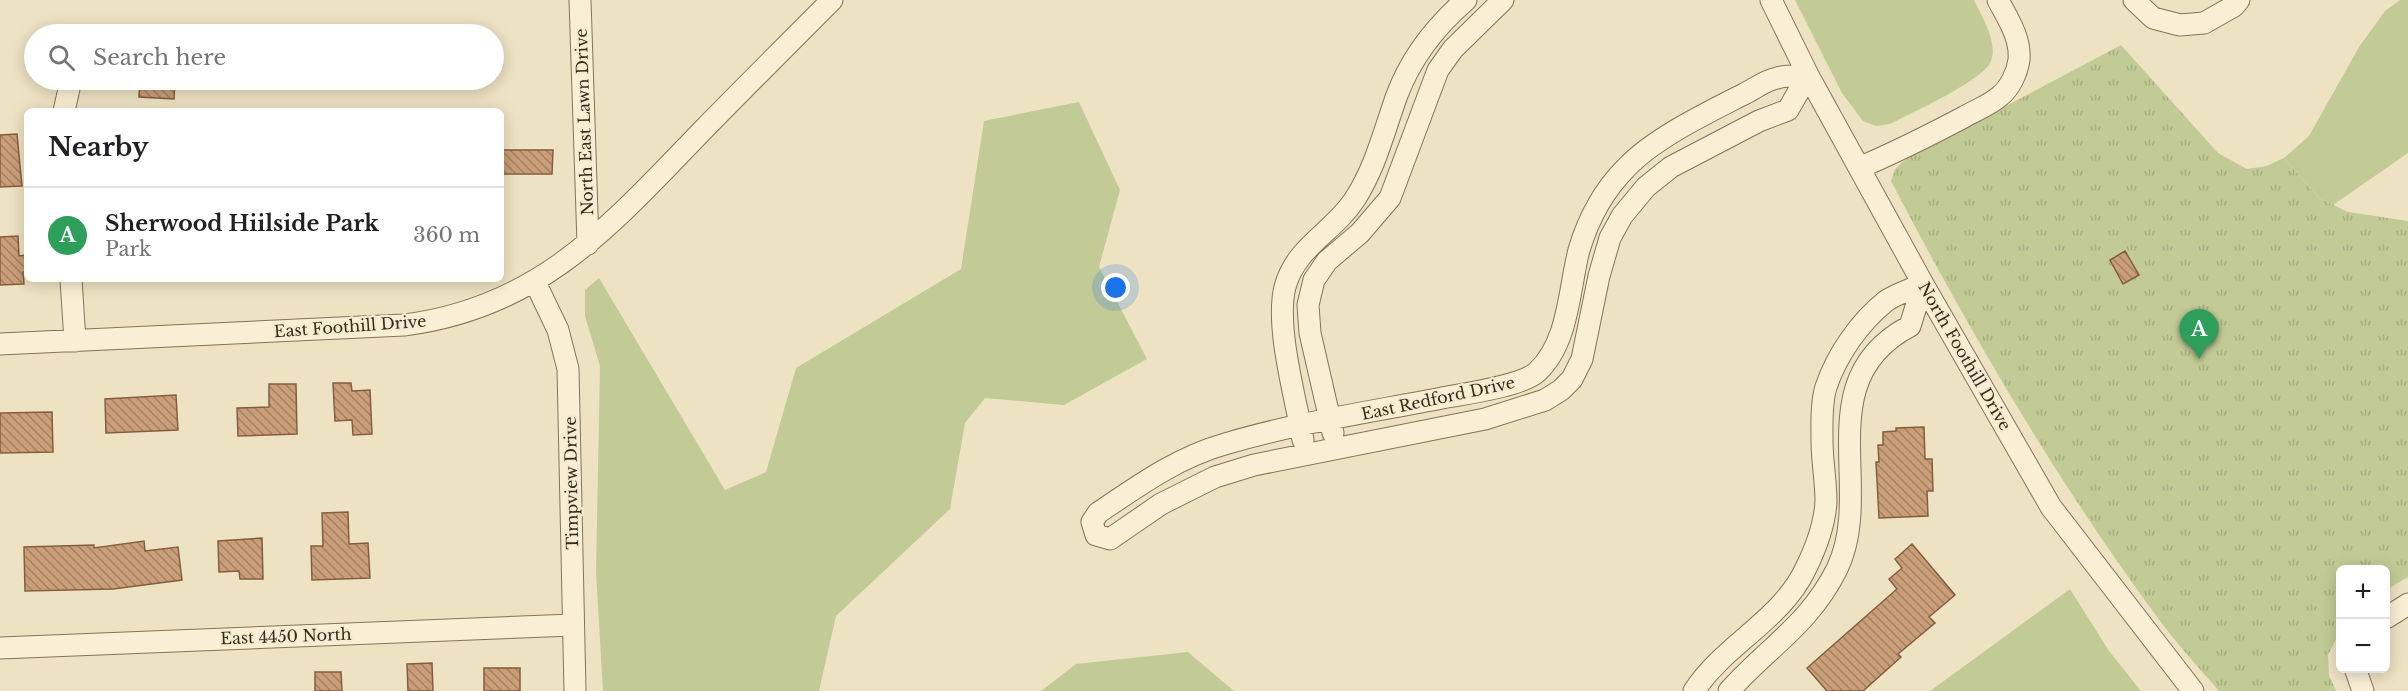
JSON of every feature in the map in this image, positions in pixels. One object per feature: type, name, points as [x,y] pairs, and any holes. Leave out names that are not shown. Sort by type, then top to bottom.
[{"type":"street","name":"North East Lawn Drive","points":[[580,0],[588,244]]},
{"type":"street","name":"East Foothill Drive","points":[[0,344],[325,330],[428,322],[481,306],[535,282],[588,244],[646,190],[832,0]]},
{"type":"street","points":[[1306,454],[1284,327],[1283,300],[1289,275],[1305,251],[1339,219],[1368,179],[1379,154],[1398,92],[1426,42],[1466,0]]},
{"type":"street","points":[[1337,448],[1310,333],[1308,305],[1314,280],[1327,261],[1360,233],[1390,198],[1438,70],[1453,49],[1503,0]]},
{"type":"street","name":"North Foothill Drive","points":[[1771,0],[1808,75],[1861,167],[1923,284],[2051,507],[2193,691]]},
{"type":"street","points":[[2134,0],[2153,18],[2180,25],[2204,23],[2234,6],[2239,0]]},
{"type":"street","points":[[1861,167],[1928,136],[1993,101],[2007,89],[2016,73],[2019,46],[2004,2]]},
{"type":"street","name":"East Redford Drive","points":[[1808,75],[1788,110],[1738,131],[1671,167],[1646,187],[1622,216],[1610,238],[1599,276],[1582,359],[1572,379],[1561,390],[1545,400],[1485,419],[1254,465],[1215,477],[1161,504],[1110,539],[1102,538],[1093,529],[1092,522],[1098,513],[1170,466],[1223,444],[1301,426],[1474,392],[1526,380],[1536,374],[1546,363],[1564,319],[1579,251],[1589,222],[1611,185],[1624,169],[1640,154],[1701,117],[1776,78],[1808,75]]},
{"type":"street","points":[[65,108],[69,90]]},
{"type":"street","points":[[71,282],[75,340]]},
{"type":"street","name":"Timpview Drive","points":[[535,282],[558,330],[568,369],[575,691]]},
{"type":"street","points":[[1694,691],[1724,656],[1782,604],[1803,574],[1815,548],[1826,502],[1822,442],[1826,387],[1839,358],[1863,324],[1888,300],[1923,284]]},
{"type":"street","points":[[1729,691],[1801,623],[1816,604],[1837,568],[1844,548],[1851,503],[1848,456],[1850,415],[1856,389],[1873,356],[1887,340],[1910,326],[1923,284]]},
{"type":"street","points":[[1851,339],[1873,356]]},
{"type":"street","points":[[2390,615],[2408,604]]},
{"type":"street","name":"East 4450 North","points":[[0,648],[573,625]]},
{"type":"street","points":[[2356,673],[2363,691]]},
{"type":"green space","points":[[1795,0],[1974,0],[1991,38],[1993,54],[1991,61],[1975,78],[1961,87],[1890,124],[1876,126],[1863,121],[1842,93]]},
{"type":"green space","points":[[2400,0],[2408,0],[2408,153],[2333,205],[2319,198],[2284,158],[2309,136],[2359,47],[2385,11]]},
{"type":"green space","points":[[2121,45],[2218,153],[2247,169],[2267,166],[2284,158],[2319,198],[2348,212],[2408,221],[2408,577],[2390,588],[2390,565],[2336,565],[2336,639],[2328,655],[2329,675],[2336,691],[2219,691],[2174,639],[2122,569],[2051,461],[1952,294],[1891,181],[1895,169],[1906,159]]},
{"type":"green space","points":[[1079,102],[1120,190],[1099,267],[1147,359],[1064,405],[985,398],[965,423],[950,509],[836,616],[819,691],[603,691],[596,572],[600,366],[585,316],[585,290],[599,278],[725,490],[766,472],[796,368],[961,269],[984,121]]},
{"type":"green space","points":[[2070,589],[2109,651],[2141,691],[1930,691]]},
{"type":"green space","points":[[1188,652],[1234,691],[1041,691],[1076,664]]},
{"type":"building","points":[[139,90],[174,90],[174,99],[139,97]]},
{"type":"building","points":[[17,134],[22,186],[0,187],[0,135]]},
{"type":"building","points":[[504,150],[553,150],[552,174],[504,174]]},
{"type":"building","points":[[18,236],[19,256],[24,255],[24,284],[0,285],[0,237]]},
{"type":"building","points":[[2125,251],[2139,275],[2123,284],[2110,260]]},
{"type":"building","points":[[333,383],[351,383],[352,391],[370,390],[372,434],[353,435],[352,420],[335,421]]},
{"type":"building","points":[[269,384],[296,384],[297,434],[238,436],[237,408],[269,407]]},
{"type":"building","points":[[176,395],[178,430],[106,433],[105,399]]},
{"type":"building","points":[[52,412],[53,452],[0,453],[0,413]]},
{"type":"building","points":[[1924,427],[1925,459],[1932,459],[1933,491],[1927,491],[1928,516],[1879,518],[1876,462],[1879,462],[1878,445],[1883,445],[1883,432],[1896,431],[1896,428]]},
{"type":"building","points":[[348,512],[349,544],[368,543],[370,578],[312,580],[311,546],[323,546],[322,513]]},
{"type":"building","points":[[262,538],[263,579],[240,579],[239,571],[219,572],[218,541]]},
{"type":"building","points":[[144,541],[145,551],[178,547],[182,580],[113,589],[25,591],[24,547],[94,545],[94,548]]},
{"type":"building","points":[[1912,544],[1955,595],[1929,617],[1935,623],[1898,654],[1901,657],[1863,691],[1827,691],[1807,668],[1897,589],[1889,579],[1902,568],[1895,559]]},
{"type":"building","points":[[432,663],[433,691],[408,691],[407,664]]},
{"type":"building","points":[[484,668],[520,668],[520,691],[484,691]]},
{"type":"building","points":[[315,672],[341,672],[342,691],[315,691]]},
{"type":"place","name":"Sherwood Hiilside Park","points":[[2199,359]]}]
